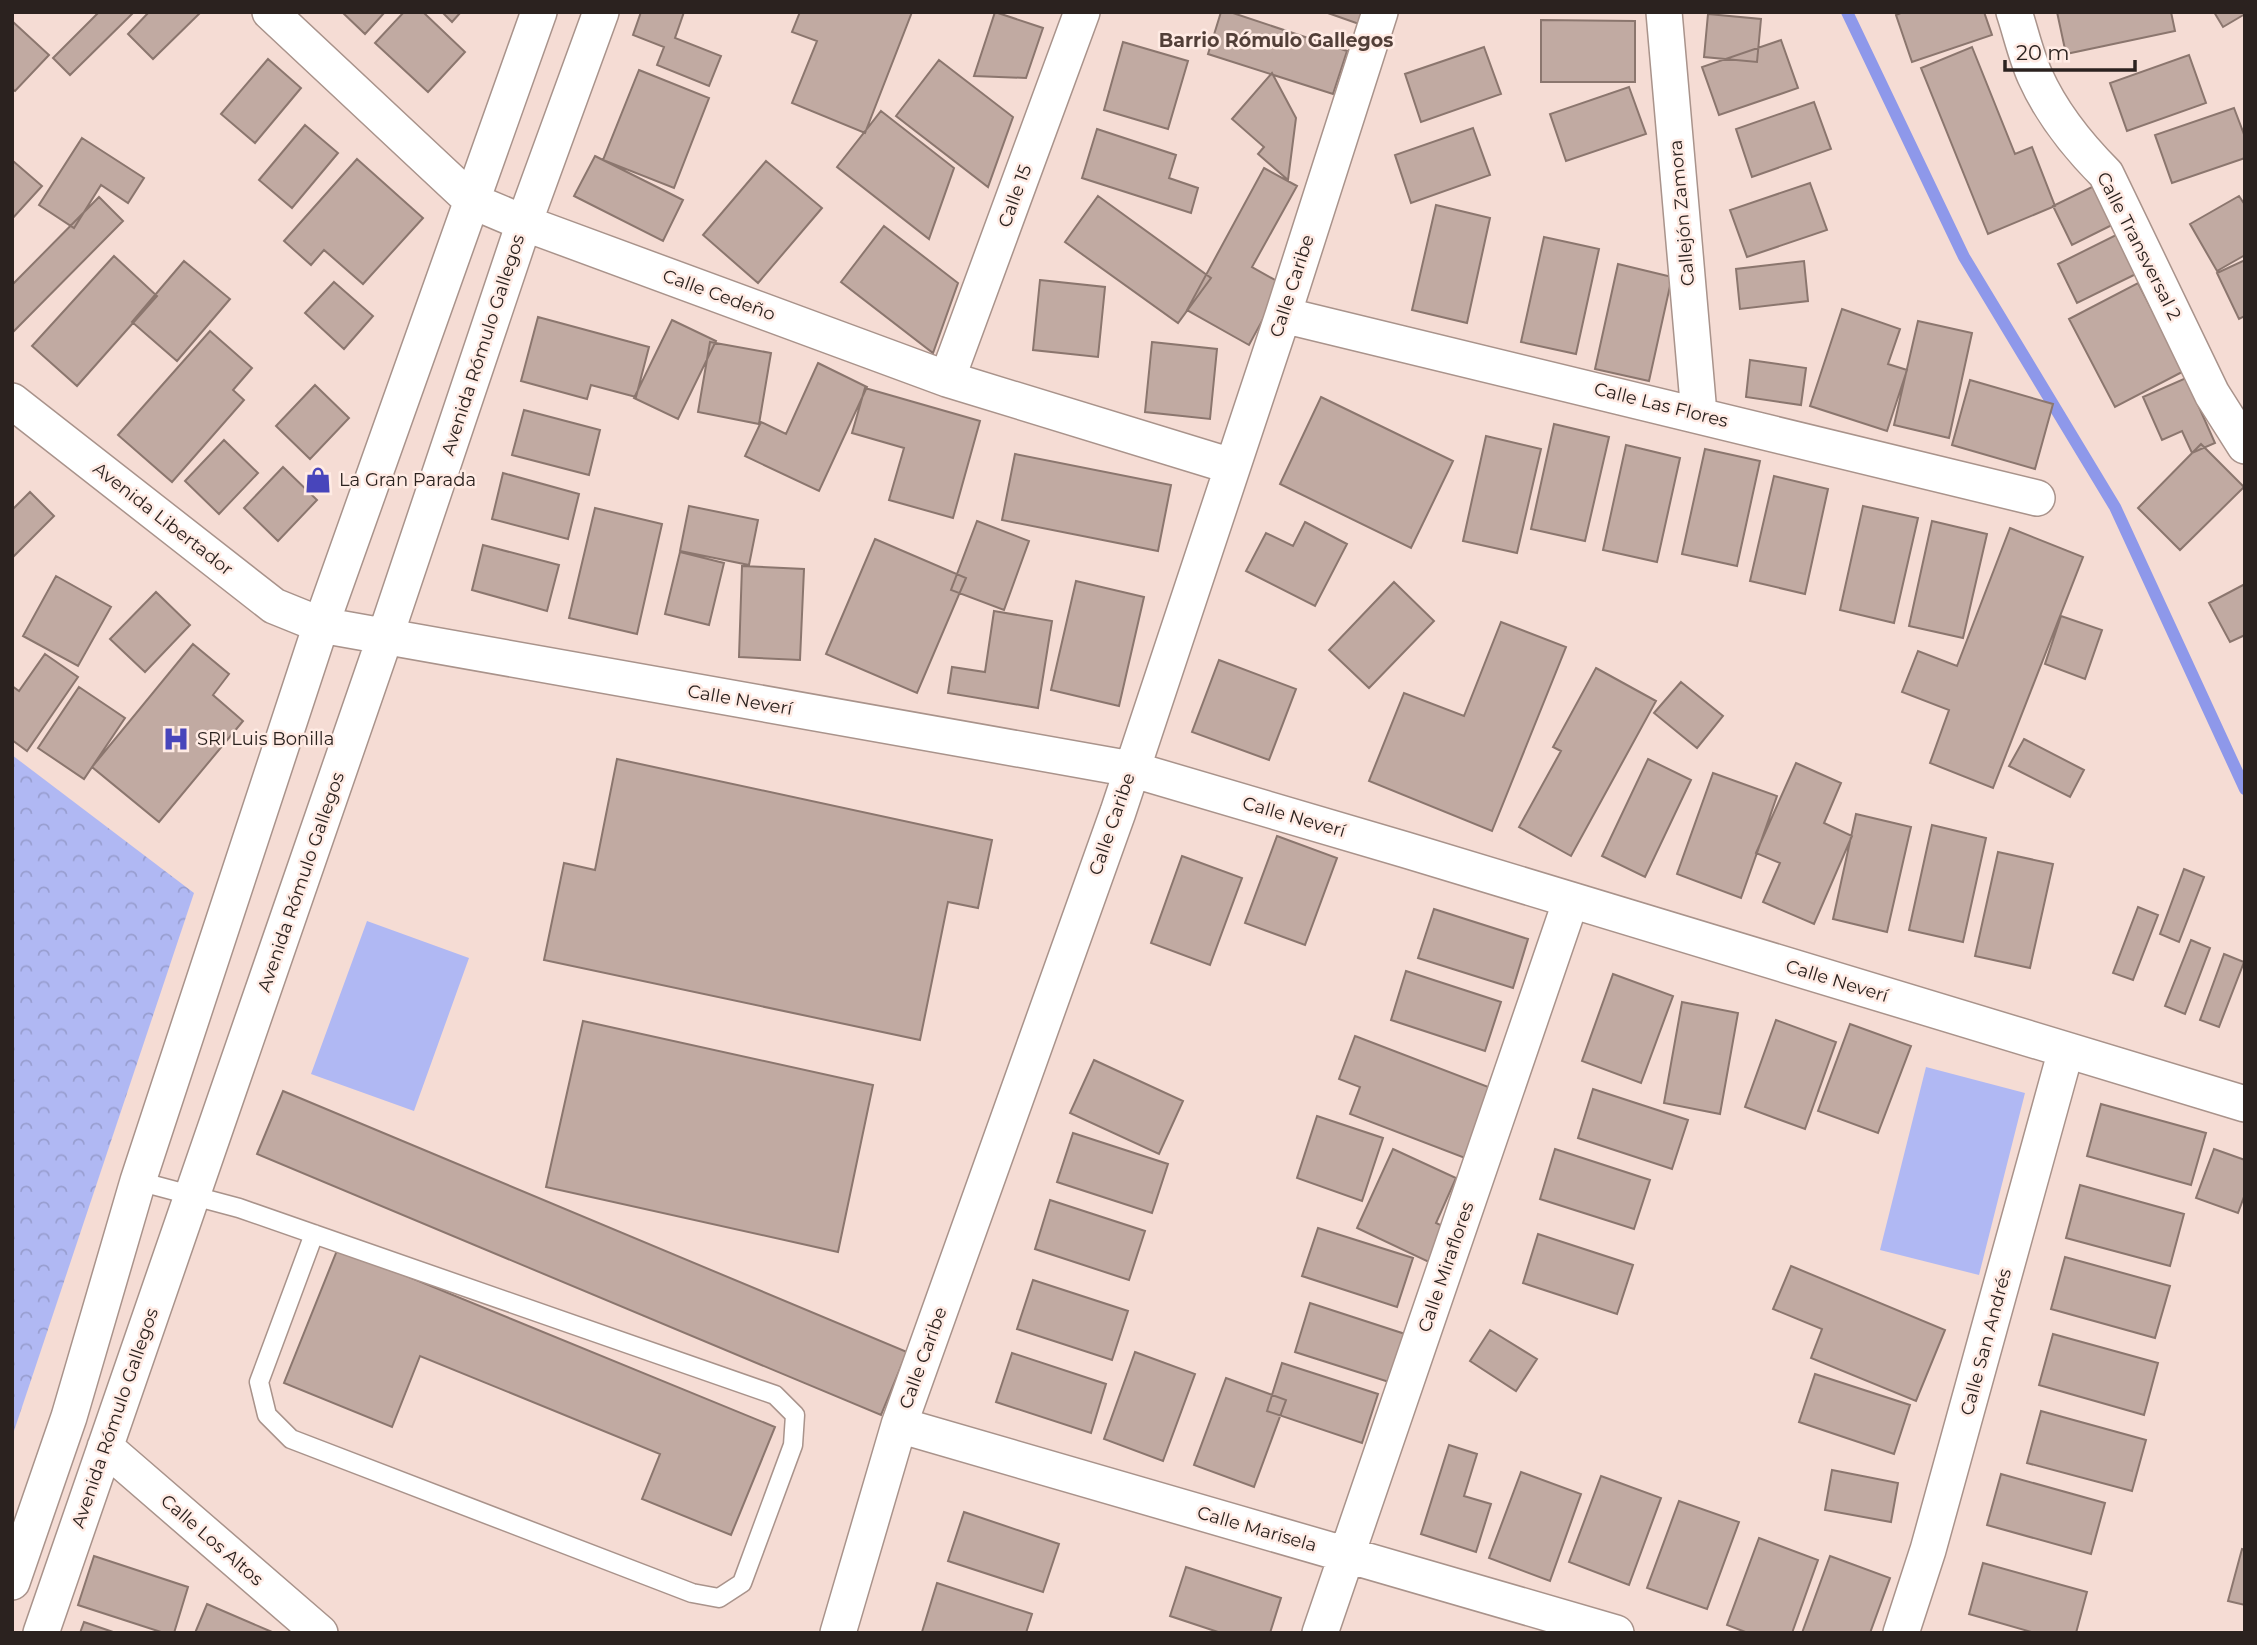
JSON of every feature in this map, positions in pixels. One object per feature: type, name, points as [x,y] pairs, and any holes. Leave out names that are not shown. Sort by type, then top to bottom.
[{"type":"street","name":"Calle Cedeño","points":[[270,12],[472,201],[524,223],[947,379],[1231,466]]},
{"type":"street","points":[[12,1581],[69,1417],[138,1181],[321,625],[539,12]]},
{"type":"street","name":"Avenida Rómulo Gallegos","points":[[41,1633],[385,637],[524,223],[601,12]]},
{"type":"street","name":"Calle 15","points":[[947,379],[1082,12]]},
{"type":"street","name":"Calle Caribe","points":[[838,1633],[899,1425],[1131,769],[1283,315],[1380,12]]},
{"type":"street","name":"Callejón Zamora","points":[[1664,12],[1699,414]]},
{"type":"street","name":"Calle Transversal 2","points":[[2014,12],[2035,75],[2059,120],[2081,149],[2106,174],[2212,394],[2245,446]]},
{"type":"street","name":"Calle Las Flores","points":[[1283,315],[2037,498]]},
{"type":"street","name":"Avenida Libertador","points":[[12,401],[274,606],[321,625]]},
{"type":"street","name":"Calle Neverí","points":[[321,625],[1131,769],[2245,1104]]},
{"type":"street","name":"Calle Miraflores","points":[[1320,1633],[1571,900]]},
{"type":"street","name":"Calle San Andrés","points":[[1901,1633],[1928,1550],[2066,1050]]},
{"type":"street","name":"Calle Marisela","points":[[899,1425],[1616,1633]]},
{"type":"street","name":"Calle Los Altos","points":[[105,1447],[320,1633]]},
{"type":"lane","points":[[138,1181],[239,1208],[314,1234],[775,1395],[795,1416],[793,1445],[742,1583],[719,1598],[692,1593],[291,1439],[267,1415],[259,1382],[314,1234]]},
{"type":"green space","points":[[12,755],[194,893],[12,1437]]},
{"type":"green space","points":[[367,921],[469,958],[414,1111],[311,1074]]},
{"type":"green space","points":[[1926,1067],[2025,1093],[1979,1275],[1880,1250]]},
{"type":"building","points":[[99,12],[134,12],[70,75],[53,58]]},
{"type":"building","points":[[149,12],[201,12],[153,59],[128,34]]},
{"type":"building","points":[[342,12],[385,12],[365,34]]},
{"type":"building","points":[[404,12],[423,12],[465,52],[428,92],[375,43]]},
{"type":"building","points":[[442,12],[461,12],[452,22]]},
{"type":"building","points":[[641,12],[684,12],[675,38],[721,56],[709,86],[657,65],[664,47],[633,35]]},
{"type":"building","points":[[800,12],[912,12],[865,133],[792,103],[817,41],[792,32]]},
{"type":"building","points":[[995,12],[1043,28],[1026,78],[974,76]]},
{"type":"building","points":[[1221,12],[1230,12],[1347,51],[1333,94],[1208,54]]},
{"type":"building","points":[[1325,12],[1363,12],[1359,24]]},
{"type":"building","points":[[1903,12],[1984,12],[1992,35],[1912,62],[1896,15]]},
{"type":"building","points":[[2057,12],[2171,12],[2175,31],[2066,54]]},
{"type":"building","points":[[2214,12],[2245,12],[2245,14],[2223,27]]},
{"type":"building","points":[[1708,14],[1761,19],[1757,62],[1704,57]]},
{"type":"building","points":[[1541,20],[1635,21],[1635,82],[1541,82]]},
{"type":"building","points":[[12,21],[49,55],[15,91],[12,89]]},
{"type":"building","points":[[1781,40],[1798,88],[1719,115],[1702,67]]},
{"type":"building","points":[[1123,42],[1188,61],[1168,129],[1104,110]]},
{"type":"building","points":[[1484,47],[1501,94],[1421,122],[1405,74]]},
{"type":"building","points":[[1972,47],[2015,154],[2032,147],[2055,206],[1988,234],[1921,68]]},
{"type":"building","points":[[2189,55],[2206,103],[2127,131],[2110,83]]},
{"type":"building","points":[[268,59],[301,88],[255,143],[221,114]]},
{"type":"building","points":[[939,60],[1013,117],[988,187],[896,116]]},
{"type":"building","points":[[639,70],[709,98],[674,188],[603,160]]},
{"type":"building","points":[[1272,73],[1296,118],[1288,180],[1258,154],[1264,147],[1232,119]]},
{"type":"building","points":[[1629,87],[1646,134],[1566,161],[1550,114]]},
{"type":"building","points":[[1814,102],[1831,149],[1752,177],[1736,129]]},
{"type":"building","points":[[2234,108],[2245,137],[2245,158],[2172,183],[2155,135]]},
{"type":"building","points":[[881,111],[954,168],[929,239],[837,167]]},
{"type":"building","points":[[305,125],[338,153],[292,208],[259,180]]},
{"type":"building","points":[[1473,128],[1490,175],[1411,203],[1395,155]]},
{"type":"building","points":[[1097,129],[1176,155],[1169,178],[1198,188],[1191,213],[1082,178]]},
{"type":"building","points":[[82,138],[144,178],[128,203],[101,185],[74,228],[39,205]]},
{"type":"building","points":[[595,156],[683,200],[663,241],[574,196]]},
{"type":"building","points":[[357,159],[423,218],[363,284],[324,250],[311,265],[284,241]]},
{"type":"building","points":[[766,161],[822,208],[758,283],[703,235]]},
{"type":"building","points":[[12,162],[42,186],[12,219]]},
{"type":"building","points":[[1264,168],[1297,186],[1252,267],[1282,284],[1249,345],[1187,310]]},
{"type":"building","points":[[1810,183],[1827,230],[1747,257],[1730,210]]},
{"type":"building","points":[[2094,186],[2112,225],[2072,245],[2053,206]]},
{"type":"building","points":[[1098,196],[1211,278],[1178,323],[1065,242]]},
{"type":"building","points":[[2239,196],[2245,205],[2245,255],[2217,271],[2190,224]]},
{"type":"building","points":[[99,197],[123,221],[14,331],[12,285]]},
{"type":"building","points":[[1436,205],[1490,218],[1467,323],[1412,310]]},
{"type":"building","points":[[884,226],[958,283],[933,353],[841,282]]},
{"type":"building","points":[[2118,234],[2138,273],[2077,303],[2058,264]]},
{"type":"building","points":[[1544,237],[1599,249],[1576,354],[1521,342]]},
{"type":"building","points":[[114,256],[157,296],[77,386],[32,346]]},
{"type":"building","points":[[2245,260],[2245,316],[2239,319],[2217,273]]},
{"type":"building","points":[[184,261],[230,299],[177,361],[132,322]]},
{"type":"building","points":[[1804,261],[1808,301],[1740,309],[1736,269]]},
{"type":"building","points":[[1618,264],[1672,277],[1649,381],[1595,369]]},
{"type":"building","points":[[1040,280],[1105,287],[1098,357],[1033,350]]},
{"type":"building","points":[[334,282],[373,316],[344,349],[305,313]]},
{"type":"building","points":[[2138,283],[2184,371],[2115,407],[2069,319]]},
{"type":"building","points":[[1842,309],[1900,329],[1888,364],[1907,370],[1887,431],[1810,406]]},
{"type":"building","points":[[538,317],[649,347],[636,397],[591,385],[587,399],[521,381]]},
{"type":"building","points":[[672,320],[716,341],[678,419],[634,398]]},
{"type":"building","points":[[1918,321],[1972,333],[1949,438],[1894,425]]},
{"type":"building","points":[[210,331],[252,368],[233,390],[244,400],[172,482],[118,435]]},
{"type":"building","points":[[710,342],[771,353],[759,424],[698,412]]},
{"type":"building","points":[[1152,342],[1217,349],[1210,419],[1145,412]]},
{"type":"building","points":[[1750,360],[1806,368],[1801,405],[1746,397]]},
{"type":"building","points":[[818,363],[867,387],[819,491],[745,456],[761,422],[786,434]]},
{"type":"building","points":[[2186,378],[2215,443],[2192,453],[2182,431],[2162,440],[2143,397]]},
{"type":"building","points":[[1970,380],[2053,404],[2035,469],[1952,445]]},
{"type":"building","points":[[315,385],[349,418],[310,459],[276,426]]},
{"type":"building","points":[[865,388],[980,421],[953,518],[889,500],[904,448],[852,433]]},
{"type":"building","points":[[1321,397],[1453,461],[1411,548],[1280,484]]},
{"type":"building","points":[[524,410],[600,430],[589,475],[512,455]]},
{"type":"building","points":[[1554,424],[1609,437],[1585,541],[1531,529]]},
{"type":"building","points":[[1486,436],[1541,449],[1517,553],[1463,541]]},
{"type":"building","points":[[224,440],[258,473],[219,514],[185,481]]},
{"type":"building","points":[[2201,444],[2244,487],[2180,550],[2138,508]]},
{"type":"building","points":[[1626,445],[1680,458],[1657,562],[1603,550]]},
{"type":"building","points":[[1705,449],[1760,461],[1737,566],[1682,554]]},
{"type":"building","points":[[1015,454],[1171,485],[1158,551],[1002,520]]},
{"type":"building","points":[[283,467],[317,500],[278,541],[244,508]]},
{"type":"building","points":[[503,473],[579,494],[568,539],[492,519]]},
{"type":"building","points":[[1774,476],[1828,489],[1805,594],[1750,581]]},
{"type":"building","points":[[30,492],[54,516],[12,558],[12,510]]},
{"type":"building","points":[[689,506],[758,520],[749,565],[680,551]]},
{"type":"building","points":[[1863,506],[1918,518],[1894,623],[1840,610]]},
{"type":"building","points":[[595,508],[662,524],[637,634],[569,618]]},
{"type":"building","points":[[977,521],[1029,541],[1004,610],[951,590]]},
{"type":"building","points":[[1932,521],[1987,534],[1963,638],[1909,626]]},
{"type":"building","points":[[1305,522],[1347,544],[1315,606],[1246,571],[1266,533],[1293,546]]},
{"type":"building","points":[[2010,528],[2083,557],[1993,788],[1930,763],[1949,710],[1902,692],[1918,651],[1957,666]]},
{"type":"building","points":[[875,539],[966,578],[917,693],[826,654]]},
{"type":"building","points":[[483,545],[559,565],[547,611],[472,590]]},
{"type":"building","points":[[680,552],[724,563],[709,625],[665,614]]},
{"type":"building","points":[[742,566],[804,569],[800,660],[739,657]]},
{"type":"building","points":[[56,576],[111,607],[78,666],[23,636]]},
{"type":"building","points":[[1076,581],[1144,597],[1119,706],[1051,690]]},
{"type":"building","points":[[1394,582],[1434,621],[1369,688],[1329,650]]},
{"type":"building","points":[[2245,584],[2245,635],[2230,642],[2209,603]]},
{"type":"building","points":[[156,592],[190,625],[145,672],[110,639]]},
{"type":"building","points":[[994,611],[1052,621],[1038,708],[948,693],[952,667],[985,672]]},
{"type":"building","points":[[2061,616],[2102,630],[2085,679],[2045,664]]},
{"type":"building","points":[[1501,622],[1566,647],[1492,831],[1369,781],[1404,693],[1464,716]]},
{"type":"building","points":[[193,644],[229,674],[213,695],[243,721],[159,822],[92,767]]},
{"type":"building","points":[[45,654],[78,677],[27,751],[12,740],[12,686],[19,691]]},
{"type":"building","points":[[1219,660],[1296,689],[1269,760],[1192,732]]},
{"type":"building","points":[[1596,668],[1656,701],[1571,856],[1519,827],[1561,751],[1553,747]]},
{"type":"building","points":[[1681,682],[1723,716],[1697,748],[1654,713]]},
{"type":"building","points":[[79,687],[125,718],[84,779],[38,748]]},
{"type":"building","points":[[2024,739],[2084,770],[2070,797],[2009,766]]},
{"type":"building","points":[[617,759],[992,840],[978,908],[948,902],[920,1040],[544,960],[564,863],[595,870]]},
{"type":"building","points":[[1648,759],[1691,780],[1645,877],[1602,856]]},
{"type":"building","points":[[1796,763],[1841,783],[1824,823],[1852,836],[1814,924],[1763,902],[1780,863],[1756,853]]},
{"type":"building","points":[[1713,773],[1777,796],[1741,898],[1677,874]]},
{"type":"building","points":[[1856,814],[1911,827],[1887,932],[1833,919]]},
{"type":"building","points":[[1932,825],[1986,838],[1963,942],[1909,930]]},
{"type":"building","points":[[1277,836],[1337,858],[1305,945],[1245,923]]},
{"type":"building","points":[[1998,852],[2053,864],[2030,968],[1975,956]]},
{"type":"building","points":[[1182,856],[1242,878],[1210,965],[1151,943]]},
{"type":"building","points":[[2184,869],[2204,877],[2179,942],[2160,934]]},
{"type":"building","points":[[2138,907],[2158,915],[2133,980],[2113,973]]},
{"type":"building","points":[[1434,909],[1528,939],[1513,988],[1418,958]]},
{"type":"building","points":[[2191,940],[2210,948],[2185,1014],[2165,1006]]},
{"type":"building","points":[[2224,954],[2244,962],[2219,1027],[2200,1020]]},
{"type":"building","points":[[1406,971],[1501,1002],[1485,1051],[1391,1020]]},
{"type":"building","points":[[1613,974],[1673,996],[1641,1083],[1582,1061]]},
{"type":"building","points":[[1682,1002],[1738,1013],[1720,1114],[1664,1103]]},
{"type":"building","points":[[1776,1020],[1836,1042],[1805,1129],[1745,1107]]},
{"type":"building","points":[[583,1021],[873,1085],[838,1252],[546,1187]]},
{"type":"building","points":[[1850,1024],[1911,1046],[1878,1133],[1818,1111]]},
{"type":"building","points":[[1355,1036],[1491,1088],[1465,1158],[1350,1114],[1360,1087],[1339,1079]]},
{"type":"building","points":[[1094,1060],[1183,1101],[1159,1154],[1070,1113]]},
{"type":"building","points":[[1593,1089],[1688,1120],[1672,1169],[1578,1138]]},
{"type":"building","points":[[283,1091],[907,1352],[881,1415],[257,1154]]},
{"type":"building","points":[[2101,1104],[2206,1133],[2191,1185],[2087,1156]]},
{"type":"building","points":[[1317,1116],[1383,1138],[1362,1201],[1297,1178]]},
{"type":"building","points":[[1073,1133],[1168,1164],[1152,1213],[1057,1182]]},
{"type":"building","points":[[1393,1149],[1456,1178],[1436,1223],[1447,1228],[1431,1263],[1357,1228]]},
{"type":"building","points":[[1555,1149],[1650,1180],[1634,1229],[1540,1199]]},
{"type":"building","points":[[2214,1149],[2245,1160],[2245,1194],[2238,1213],[2196,1198]]},
{"type":"building","points":[[2080,1185],[2184,1214],[2170,1266],[2066,1238]]},
{"type":"building","points":[[1050,1200],[1145,1231],[1129,1280],[1035,1249]]},
{"type":"building","points":[[1318,1228],[1413,1258],[1397,1307],[1302,1276]]},
{"type":"building","points":[[1538,1234],[1633,1265],[1617,1314],[1523,1283]]},
{"type":"building","points":[[338,1248],[775,1427],[731,1535],[642,1499],[660,1454],[420,1356],[392,1427],[284,1383]]},
{"type":"building","points":[[2065,1257],[2170,1286],[2155,1338],[2051,1309]]},
{"type":"building","points":[[1791,1266],[1945,1330],[1916,1401],[1811,1358],[1822,1329],[1773,1309]]},
{"type":"building","points":[[1033,1280],[1128,1311],[1112,1360],[1017,1329]]},
{"type":"building","points":[[1310,1303],[1405,1334],[1389,1382],[1295,1352]]},
{"type":"building","points":[[1490,1330],[1537,1359],[1516,1391],[1470,1361]]},
{"type":"building","points":[[2053,1334],[2158,1363],[2144,1415],[2039,1385]]},
{"type":"building","points":[[1135,1352],[1195,1374],[1163,1461],[1104,1439]]},
{"type":"building","points":[[1012,1353],[1106,1384],[1091,1433],[996,1402]]},
{"type":"building","points":[[1282,1363],[1378,1394],[1362,1443],[1267,1411]]},
{"type":"building","points":[[1815,1374],[1910,1405],[1894,1454],[1799,1422]]},
{"type":"building","points":[[1226,1378],[1286,1400],[1254,1487],[1194,1465]]},
{"type":"building","points":[[2041,1411],[2146,1440],[2132,1491],[2027,1463]]},
{"type":"building","points":[[1449,1445],[1477,1454],[1464,1496],[1491,1504],[1476,1552],[1421,1534]]},
{"type":"building","points":[[1832,1470],[1898,1483],[1891,1522],[1825,1510]]},
{"type":"building","points":[[1521,1472],[1581,1494],[1550,1581],[1489,1558]]},
{"type":"building","points":[[2001,1474],[2105,1503],[2091,1554],[1987,1525]]},
{"type":"building","points":[[1601,1476],[1661,1498],[1629,1585],[1569,1562]]},
{"type":"building","points":[[1679,1501],[1739,1522],[1707,1609],[1647,1588]]},
{"type":"building","points":[[964,1512],[1059,1544],[1043,1592],[948,1561]]},
{"type":"building","points":[[1759,1538],[1818,1560],[1792,1633],[1748,1633],[1727,1625]]},
{"type":"building","points":[[2242,1549],[2245,1550],[2245,1605],[2228,1601]]},
{"type":"building","points":[[94,1556],[188,1587],[174,1633],[164,1633],[78,1605]]},
{"type":"building","points":[[1830,1556],[1890,1578],[1870,1633],[1802,1633]]},
{"type":"building","points":[[1983,1563],[2087,1592],[2076,1633],[2035,1633],[1969,1614]]},
{"type":"building","points":[[1186,1567],[1281,1598],[1270,1633],[1221,1633],[1170,1616]]},
{"type":"building","points":[[937,1583],[1032,1614],[1026,1633],[922,1632]]},
{"type":"building","points":[[207,1604],[272,1632],[272,1633],[195,1633]]},
{"type":"building","points":[[84,1622],[116,1633],[80,1633]]},
{"type":"waterway","points":[[1847,12],[1964,257],[2115,507],[2245,789]]},
{"type":"place","name":"La Gran Parada","points":[[318,480]]},
{"type":"place","name":"SRI Luis Bonilla","points":[[176,739]]},
{"type":"district","name":"Barrio Rómulo Gallegos","points":[[1276,40]]}]
